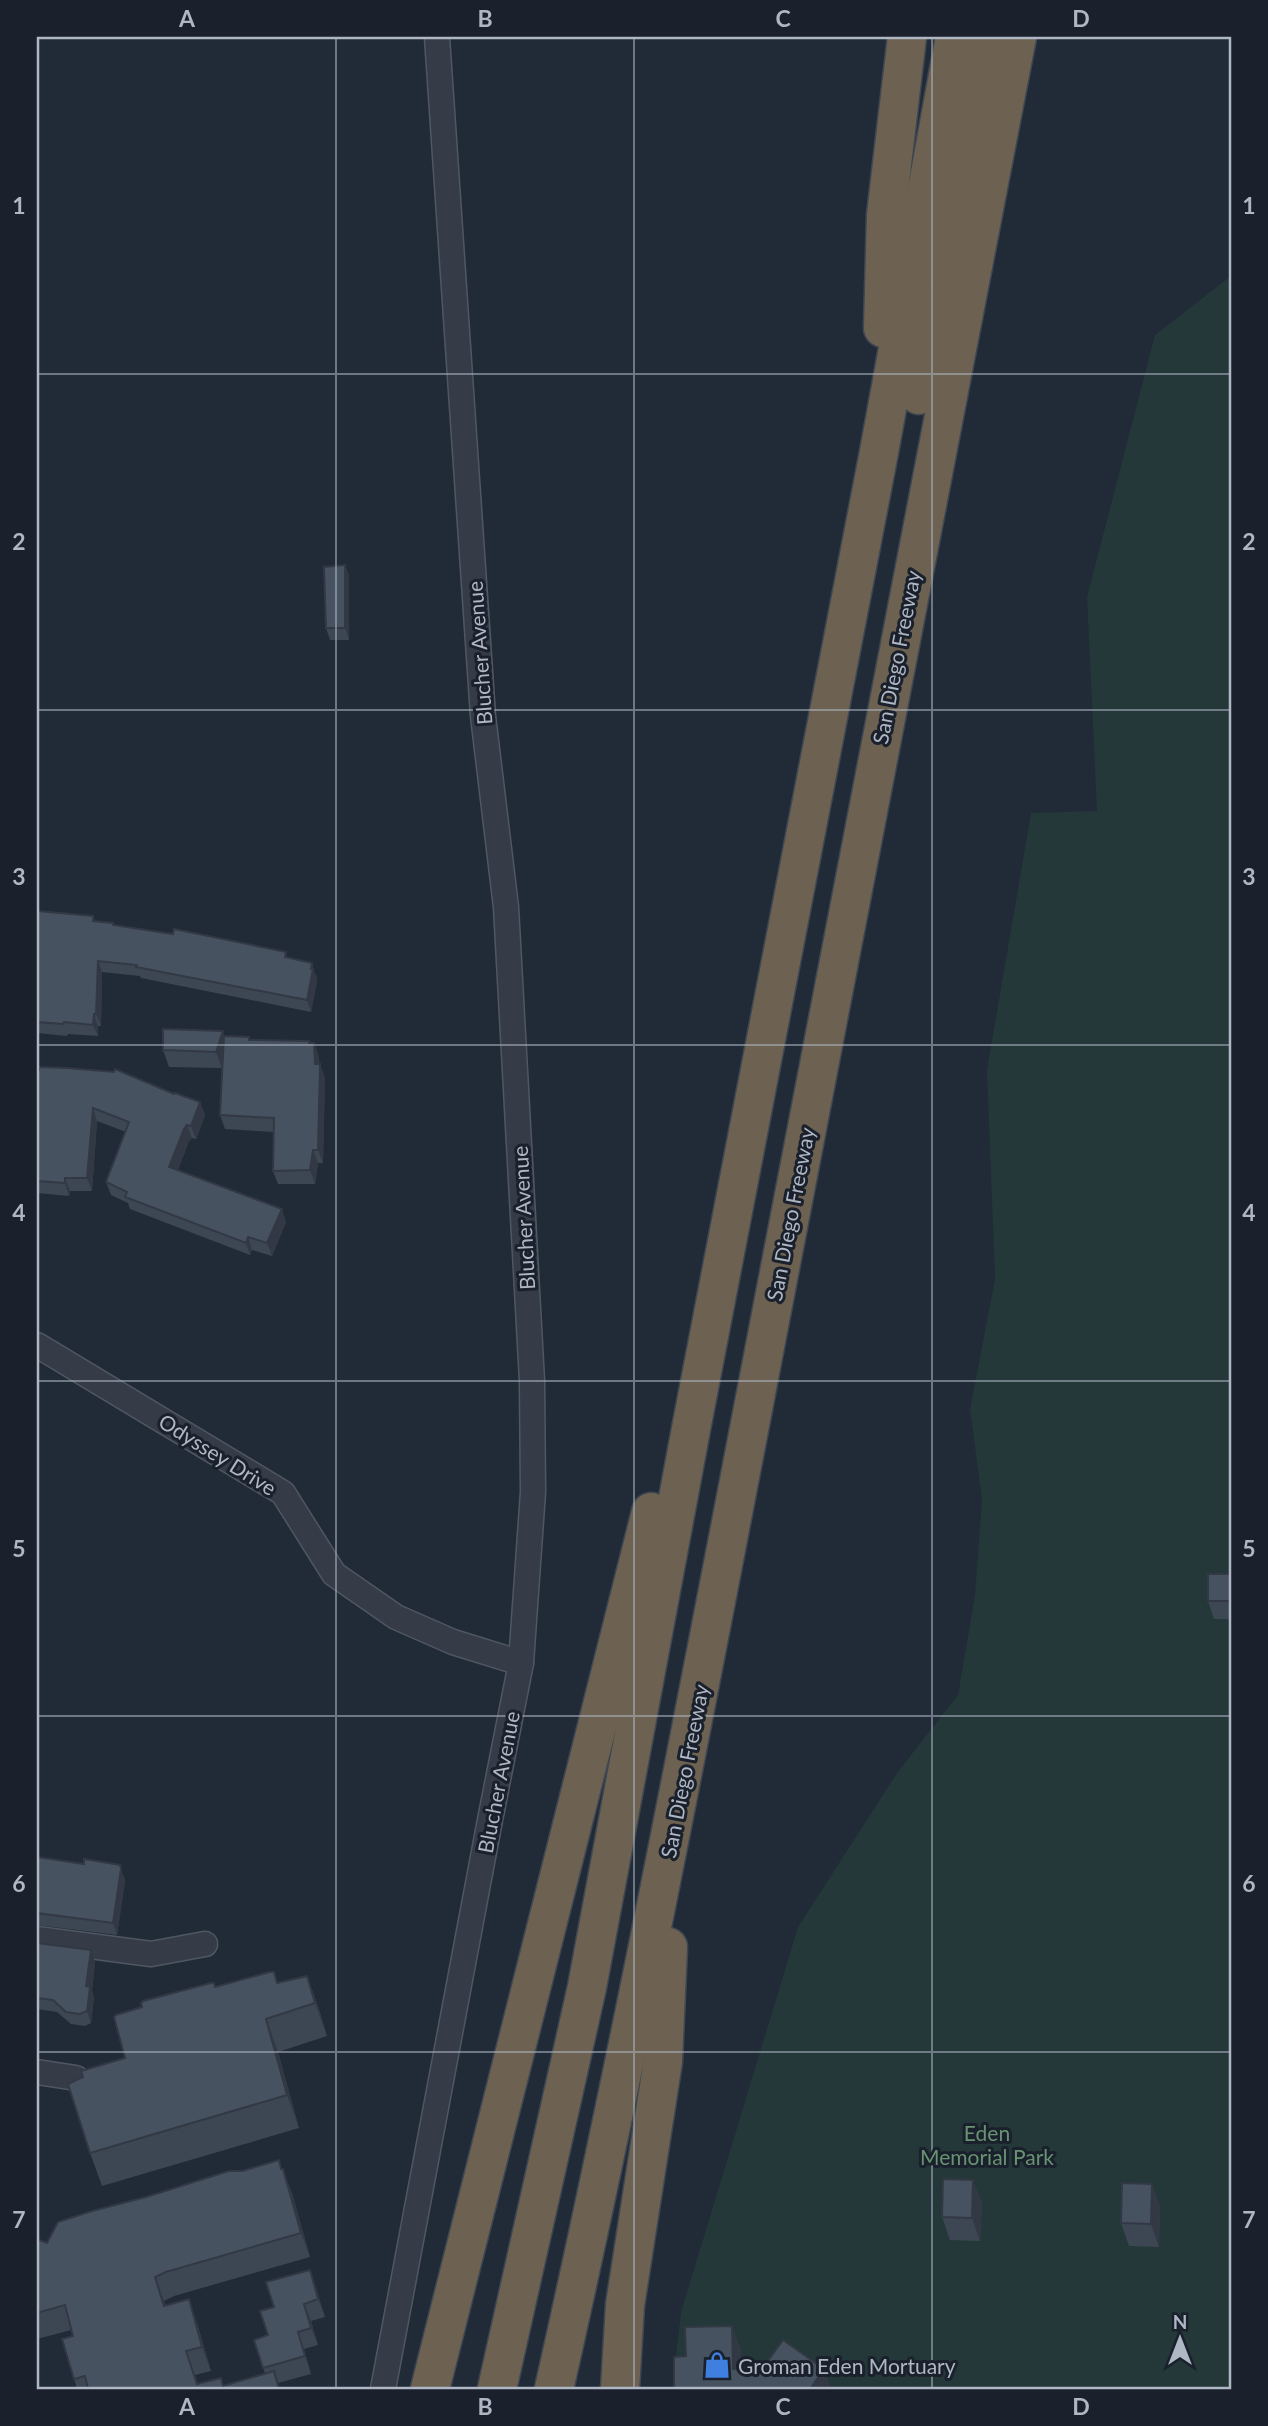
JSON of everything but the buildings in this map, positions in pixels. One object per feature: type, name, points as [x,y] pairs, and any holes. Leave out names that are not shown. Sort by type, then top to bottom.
[{"type":"highway","points":[[879,452],[886,215],[907,37]]},
{"type":"highway","points":[[497,2389],[587,1987],[956,37]]},
{"type":"highway","points":[[531,2389],[586,2147],[647,1849],[986,37]]},
{"type":"highway","name":"San Diego Freeway","points":[[554,2389],[673,1830],[923,515],[1017,37]]},
{"type":"highway","points":[[430,2389],[657,1489],[691,1429]]},
{"type":"highway","points":[[620,2389],[625,2305],[663,2061],[673,1830]]},
{"type":"street","name":"Blucher Avenue","points":[[383,2389],[521,1663],[533,1492],[531,1368],[506,907],[483,716],[437,37]]},
{"type":"street","name":"Odyssey Drive","points":[[37,1345],[283,1493],[334,1574],[396,1616],[453,1642],[521,1663]]},
{"type":"street","points":[[37,1939],[151,1954],[205,1944]]},
{"type":"street","points":[[37,2072],[76,2078]]},
{"type":"green space","name":"Eden Memorial Park","points":[[1231,276],[1231,2389],[672,2389],[681,2312],[798,1927],[897,1773],[958,1695],[975,1595],[982,1500],[970,1409],[995,1279],[987,1070],[1031,813],[1097,811],[1087,597],[1155,335]]},
{"type":"place","name":"Groman Eden Mortuary","points":[[717,2365]]}]
